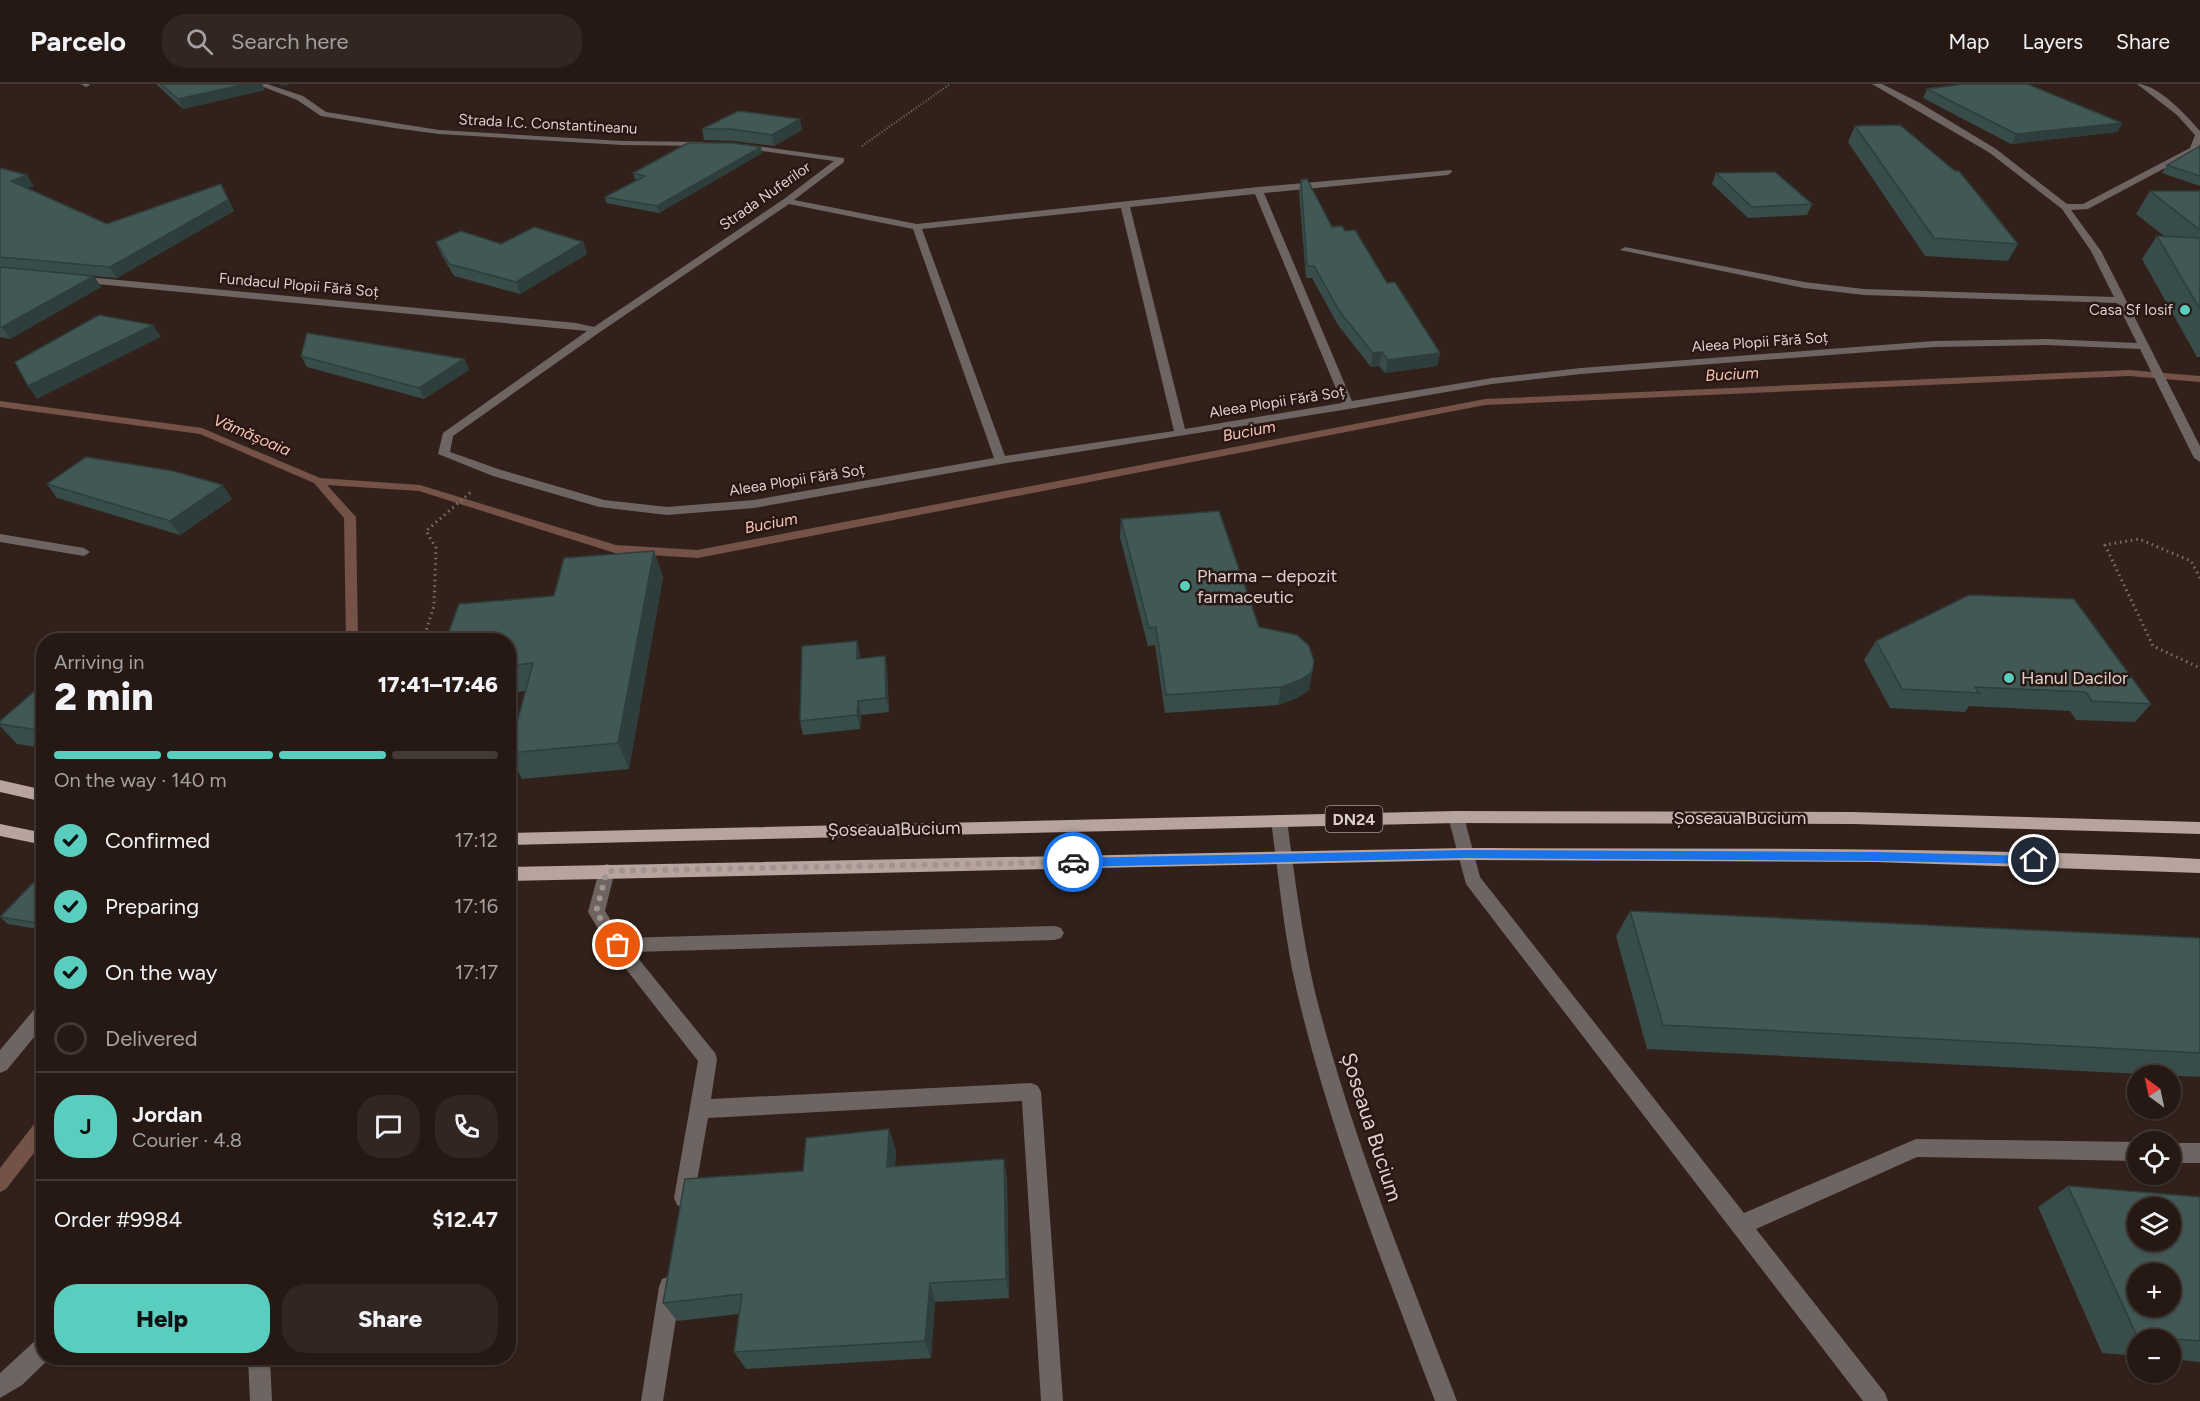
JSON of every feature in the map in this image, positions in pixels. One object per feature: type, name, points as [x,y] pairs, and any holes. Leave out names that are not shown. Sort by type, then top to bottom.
[{"type":"main road","points":[[0,786],[36,794]]},
{"type":"main road","name":"Șoseaua Bucium","points":[[516,839],[1456,817],[1853,818],[2200,828]]},
{"type":"main road","points":[[0,830],[36,837]]},
{"type":"main road","name":"Șoseaua Bucium","points":[[516,874],[1465,854],[1888,856],[2146,863],[2200,867]]},
{"type":"street","name":"Strada I.C. Constantineanu","points":[[260,84],[300,98],[324,114],[394,126],[439,132],[622,143],[711,145]]},
{"type":"street","points":[[1875,84],[1917,105],[1993,151],[2065,207],[2096,251],[2200,458]]},
{"type":"street","points":[[2065,207],[2085,207],[2166,166],[2194,149],[2199,135],[2180,113],[2141,84]]},
{"type":"street","points":[[733,145],[841,160]]},
{"type":"street","name":"Strada Nuferilor","points":[[447,435],[596,330],[787,201],[841,160]]},
{"type":"street","points":[[787,201],[917,227],[1448,172]]},
{"type":"street","points":[[1258,190],[1349,406]]},
{"type":"street","points":[[1125,205],[1180,434]]},
{"type":"street","points":[[917,227],[1001,460]]},
{"type":"street","points":[[1625,250],[1804,285],[1864,292],[2119,300]]},
{"type":"street","name":"Fundacul Plopii Fără Soț","points":[[71,278],[564,325],[596,330]]},
{"type":"street","name":"Aleea Plopii Fără Soț","points":[[447,435],[444,454],[497,473],[603,504],[667,511],[754,504],[1001,460],[1180,434],[1492,381],[1581,370],[1934,344],[2046,342],[2144,346]]},
{"type":"street","points":[[0,538],[84,552]]},
{"type":"street","points":[[1456,817],[1472,879],[1877,1401]]},
{"type":"street","name":"Șoseaua Bucium","points":[[1279,821],[1287,889],[1315,1024],[1364,1185],[1446,1401]]},
{"type":"street","points":[[607,871],[596,912],[618,945],[708,1059],[681,1214]]},
{"type":"street","points":[[618,945],[1055,933]]},
{"type":"street","points":[[0,1064],[36,1021]]},
{"type":"street","points":[[698,1109],[1031,1092],[1052,1401]]},
{"type":"street","points":[[1741,1225],[1916,1148],[2127,1152]]},
{"type":"street","points":[[2181,1153],[2200,1153]]},
{"type":"street","points":[[652,1401],[672,1273]]},
{"type":"street","points":[[0,1387],[15,1377],[36,1356]]},
{"type":"street","points":[[259,1365],[261,1401]]},
{"type":"path","points":[[841,160],[950,84]]},
{"type":"path","points":[[425,633],[434,606],[435,548],[426,531],[431,524],[474,490]]},
{"type":"path","points":[[2200,579],[2191,561],[2139,539],[2105,545],[2153,646],[2200,668]]},
{"type":"building","points":[[161,84],[246,84],[178,99]]},
{"type":"building","points":[[1964,84],[2027,84],[2122,123],[2016,134],[1927,89]]},
{"type":"building","points":[[738,111],[800,119],[772,135],[731,129],[702,129]]},
{"type":"building","points":[[1900,125],[1955,171],[1959,171],[2018,244],[1934,238],[1855,126]]},
{"type":"building","points":[[688,143],[732,143],[761,147],[657,206],[605,197],[645,176],[633,173]]},
{"type":"building","points":[[2200,146],[2200,176],[2167,165]]},
{"type":"building","points":[[0,168],[27,175],[11,181],[107,224],[221,184],[228,200],[110,267],[0,257]]},
{"type":"building","points":[[1775,172],[1812,204],[1752,207],[1716,173]]},
{"type":"building","points":[[1307,179],[1332,227],[1342,226],[1345,231],[1355,230],[1387,283],[1395,282],[1440,353],[1388,360],[1382,352],[1373,353],[1340,312],[1314,266],[1307,266],[1301,180]]},
{"type":"building","points":[[2150,191],[2200,191],[2200,230]]},
{"type":"building","points":[[534,227],[583,242],[516,282],[449,264],[436,242],[461,231],[501,244]]},
{"type":"building","points":[[2157,236],[2200,238],[2200,309]]},
{"type":"building","points":[[0,267],[94,276],[0,327]]},
{"type":"building","points":[[99,315],[153,325],[28,386],[15,362]]},
{"type":"building","points":[[307,333],[464,359],[419,388],[301,356]]},
{"type":"building","points":[[86,457],[173,471],[223,485],[170,521],[47,484]]},
{"type":"building","points":[[1219,511],[1259,627],[1297,635],[1309,646],[1314,661],[1312,672],[1300,680],[1281,687],[1166,695],[1156,627],[1149,628],[1121,519]]},
{"type":"building","points":[[654,551],[618,743],[516,752],[516,727],[533,663],[516,665],[516,633],[449,633],[459,604],[554,596],[564,558]]},
{"type":"building","points":[[1969,595],[2074,599],[2151,704],[2092,701],[2086,692],[1975,687],[1979,693],[1902,689],[1876,641]]},
{"type":"building","points":[[857,641],[857,659],[885,656],[886,698],[858,701],[857,715],[800,721],[802,646]]},
{"type":"building","points":[[36,690],[36,730],[0,724],[0,721]]},
{"type":"building","points":[[36,880],[36,923],[0,917]]},
{"type":"building","points":[[1630,911],[2200,938],[2200,1053],[1663,1025]]},
{"type":"building","points":[[889,1129],[887,1167],[1004,1159],[1006,1279],[930,1283],[925,1341],[734,1352],[742,1294],[663,1303],[685,1179],[803,1171],[806,1138]]},
{"type":"building","points":[[2068,1186],[2200,1197],[2200,1341],[2181,1339],[2181,1329],[2134,1329],[2128,1317],[2181,1317],[2181,1263],[2127,1263],[2127,1314]]},
{"type":"waterway","name":"Bucium","points":[[318,481],[420,488],[615,549],[698,554],[1485,402],[2129,373],[2200,379]]},
{"type":"waterway","name":"Vămășoaia","points":[[0,404],[202,431],[318,481]]},
{"type":"waterway","name":"Vămășoaia","points":[[318,481],[350,517],[352,633]]},
{"type":"waterway","name":"Vămășoaia","points":[[0,1183],[36,1136]]},
{"type":"way so far","points":[[618,945],[596,912],[607,871],[1073,862]]},
{"type":"place","name":"Casa Sf Iosif","points":[[2185,310]]},
{"type":"place","name":"Pharma – depozit farmaceutic","points":[[1185,586]]},
{"type":"place","name":"Hanul Dacilor","points":[[2009,678]]},
{"type":"route","points":[[1073,862],[1465,854],[1876,856],[2034,860]]}]
